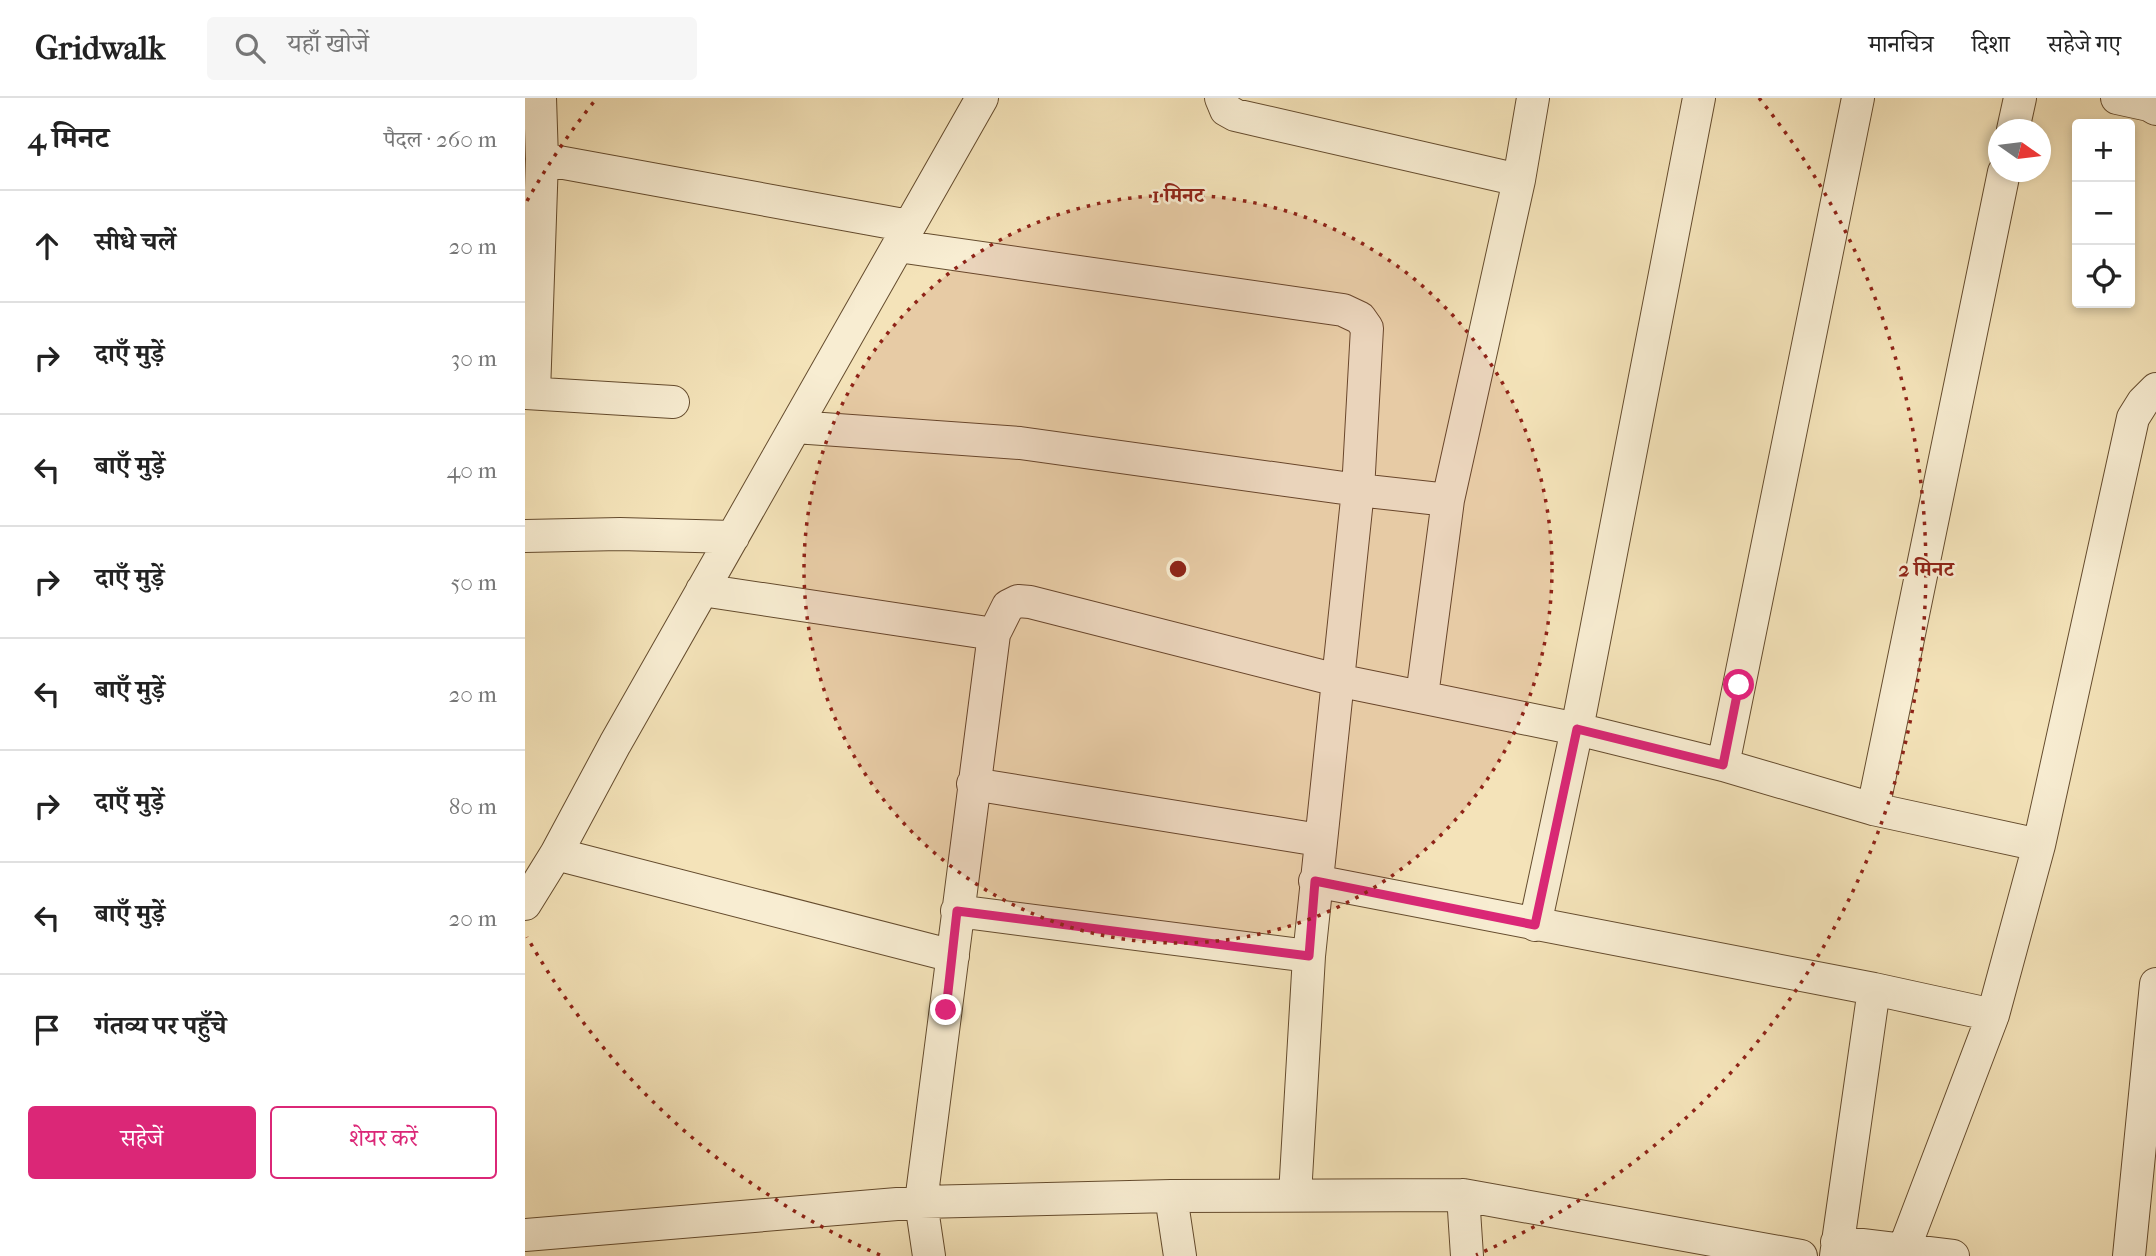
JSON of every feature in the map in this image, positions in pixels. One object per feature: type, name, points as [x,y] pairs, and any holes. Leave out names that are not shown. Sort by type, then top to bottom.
[{"type":"street","points":[[540,98],[542,159],[529,393],[673,402]]},
{"type":"street","points":[[525,904],[556,854],[615,744],[982,98]]},
{"type":"street","points":[[1221,98],[1226,110],[1235,115],[1519,180]]},
{"type":"street","points":[[1422,696],[1448,500],[1519,180],[1533,98]]},
{"type":"street","points":[[1535,925],[1577,729],[1699,98]]},
{"type":"street","points":[[1723,765],[1858,98]]},
{"type":"street","points":[[2015,119],[2020,98]]},
{"type":"street","points":[[2117,98],[2156,109]]},
{"type":"street","points":[[542,159],[904,236],[1343,310],[1360,318],[1367,328],[1358,490],[1315,881],[1295,1195]]},
{"type":"street","points":[[1873,809],[2002,182]]},
{"type":"street","points":[[1904,1250],[1993,1015],[2039,845],[2133,418],[2156,388]]},
{"type":"street","points":[[795,427],[1020,443],[1448,500]]},
{"type":"street","points":[[525,536],[620,534],[733,537]]},
{"type":"street","points":[[702,590],[994,634]]},
{"type":"street","points":[[929,1256],[921,1202],[973,784],[994,634],[1008,606],[1018,601],[1337,680],[1577,729],[1723,765],[1873,809],[2039,845]]},
{"type":"street","points":[[973,784],[1319,840]]},
{"type":"street","points":[[556,854],[953,956]]},
{"type":"street","points":[[1315,881],[1874,989],[1993,1015]]},
{"type":"street","points":[[957,911],[1309,956]]},
{"type":"street","points":[[2129,1256],[2156,984]]},
{"type":"street","points":[[1874,989],[1836,1249],[1904,1250],[1953,1256]]},
{"type":"street","points":[[525,1235],[921,1202],[1171,1196],[1463,1195],[1801,1256]]},
{"type":"street","points":[[1463,1195],[1467,1256]]},
{"type":"street","points":[[1171,1196],[1180,1256]]},
{"type":"route","points":[[946,1010],[957,911],[1309,956],[1315,881],[1535,925],[1577,729],[1723,765],[1739,685]]}]
